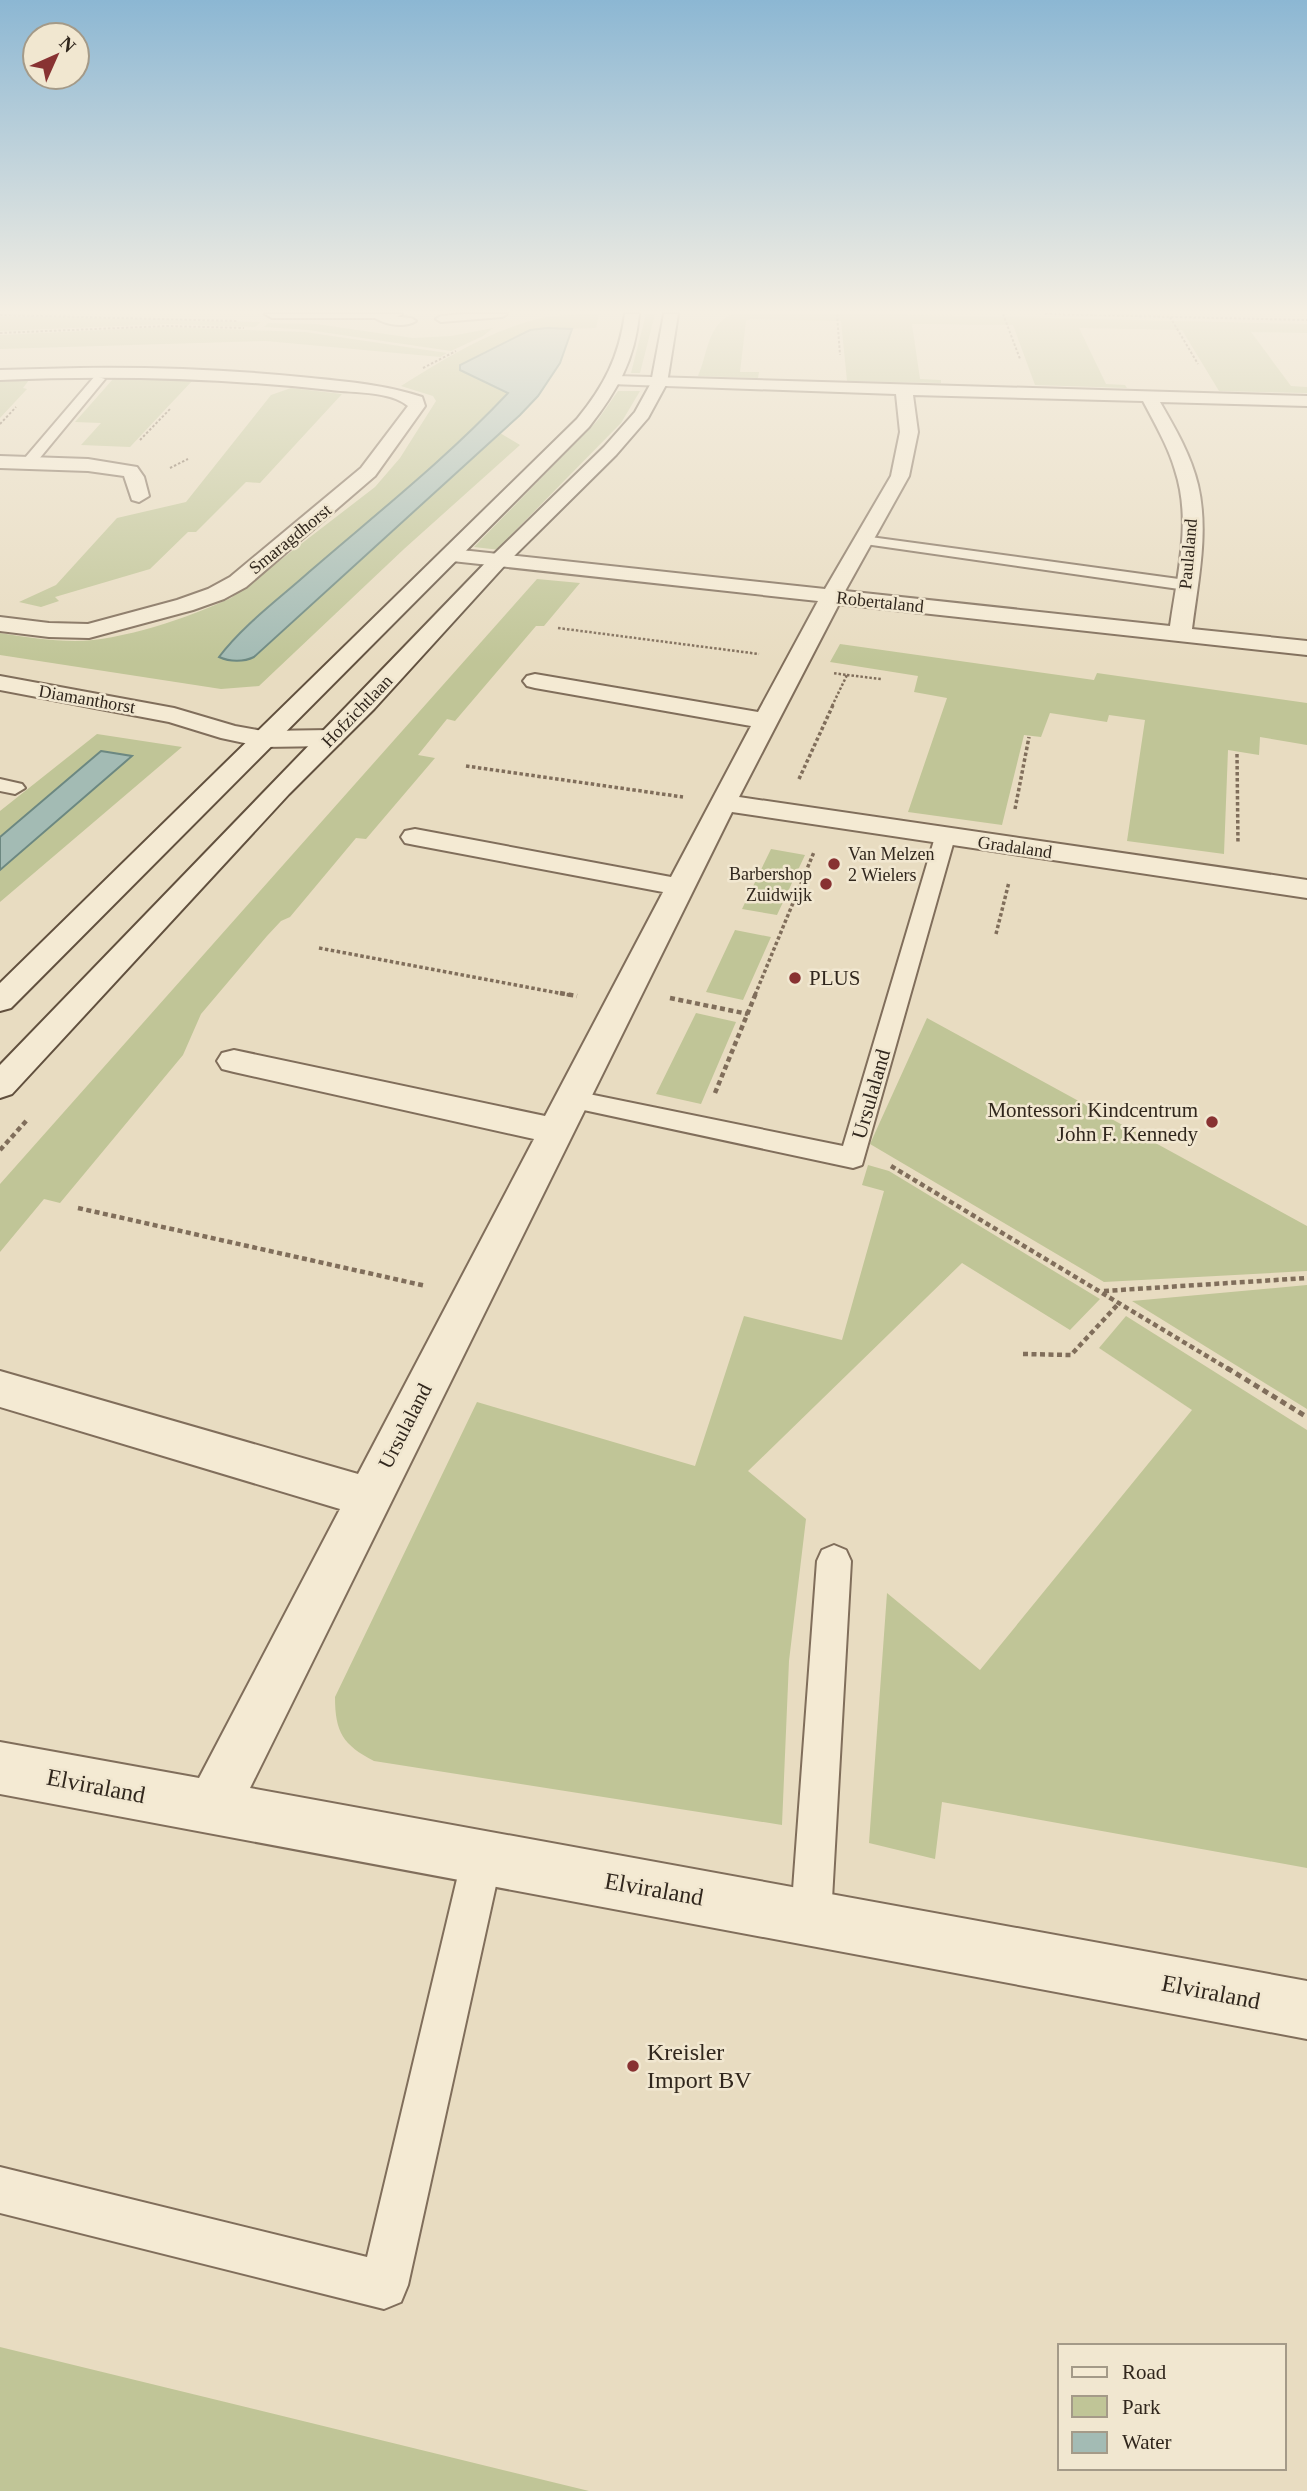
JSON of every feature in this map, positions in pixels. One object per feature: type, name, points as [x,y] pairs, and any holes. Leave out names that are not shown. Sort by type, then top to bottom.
[{"type":"street","name":"Smaragdhorst","points":[[0,624],[49,630],[89,631],[185,605],[238,582],[369,472],[400,430]]},
{"type":"street","points":[[0,1000],[576,430]]},
{"type":"street","name":"Hofzichtlaan","points":[[0,1086],[280,788],[628,430]]},
{"type":"street","name":"Ursulaland","points":[[212,1807],[573,1100],[619,1004],[831,597],[900,475],[909,430]]},
{"type":"street","name":"Paulaland","points":[[1166,430],[1176,450],[1192,499],[1192,530],[1180,634]]},
{"type":"street","points":[[0,462],[130,471],[135,477],[139,496]]},
{"type":"street","name":"Robertaland","points":[[452,555],[1307,648]]},
{"type":"street","points":[[535,681],[767,720]]},
{"type":"street","name":"Diamanthorst","points":[[0,683],[174,715],[230,733],[272,730],[331,738]]},
{"type":"street","name":"Gradaland","points":[[723,803],[1307,889]]},
{"type":"street","points":[[415,837],[680,887]]},
{"type":"street","points":[[234,1060],[556,1131]]},
{"type":"street","points":[[0,1389],[368,1497]]},
{"type":"street","name":"Elviraland","points":[[0,1768],[1307,2010]]},
{"type":"lane","points":[[29,463],[56,430]]},
{"type":"lane","points":[[863,540],[1186,585]]},
{"type":"lane","name":"Ursulaland","points":[[573,1100],[853,1158],[945,837]]},
{"type":"lane","points":[[811,1917],[834,1561]]},
{"type":"lane","points":[[0,2190],[384,2285],[482,1858]]},
{"type":"path","points":[[113,468],[149,430]]},
{"type":"path","points":[[558,628],[797,663],[846,675],[881,679]]},
{"type":"path","points":[[784,813],[846,675]]},
{"type":"path","points":[[1013,816],[1029,737]]},
{"type":"path","points":[[1237,754],[1238,879]]},
{"type":"path","points":[[466,766],[723,803]]},
{"type":"path","points":[[996,934],[1017,847]]},
{"type":"path","points":[[702,1126],[814,852],[801,849]]},
{"type":"path","points":[[320,948],[619,1004],[647,993],[748,1013]]},
{"type":"path","points":[[853,1158],[895,1167],[1103,1291],[1307,1418]]},
{"type":"path","points":[[78,1208],[471,1296]]},
{"type":"path","points":[[1103,1291],[1307,1279]]},
{"type":"path","points":[[1023,1354],[1071,1355],[1120,1302]]},
{"type":"green space","points":[[94,430],[146,430],[130,447],[81,445]]},
{"type":"green space","points":[[243,430],[309,430],[260,483],[246,482],[196,532],[188,532],[150,569],[55,597],[59,601],[41,607],[19,602],[56,585],[117,518],[186,502]]},
{"type":"green space","points":[[418,430],[470,430],[435,464],[248,625],[220,657],[254,657],[500,433],[520,445],[404,549],[259,686],[221,689],[0,655],[0,633],[66,641],[113,637],[176,620],[231,598],[375,487],[400,458]]},
{"type":"green space","points":[[588,430],[614,430],[510,536],[500,550],[474,547]]},
{"type":"green space","points":[[537,579],[580,583],[544,626],[536,626],[455,721],[447,719],[418,755],[435,758],[366,839],[356,838],[290,917],[281,921],[267,936],[201,1014],[183,1055],[60,1203],[44,1199],[0,1252],[0,1184]]},
{"type":"green space","points":[[840,644],[1094,680],[1097,673],[1307,703],[1307,745],[1260,737],[1259,755],[1228,750],[1224,854],[1127,841],[1145,720],[1109,715],[1107,722],[1050,713],[1041,737],[1024,735],[1002,825],[908,812],[947,698],[914,692],[918,676],[830,662]]},
{"type":"green space","points":[[97,734],[182,747],[0,902],[0,870],[131,757],[101,751],[0,837],[0,811]]},
{"type":"green space","points":[[771,849],[805,855],[777,915],[742,909]]},
{"type":"green space","points":[[735,930],[771,937],[743,1000],[706,992]]},
{"type":"green space","points":[[696,1013],[736,1022],[701,1104],[656,1094]]},
{"type":"green space","points":[[927,1018],[1307,1226],[1307,1271],[1104,1282],[870,1144]]},
{"type":"green space","points":[[868,1165],[889,1171],[1100,1299],[1070,1330],[962,1263],[748,1471],[806,1519],[789,1661],[782,1825],[374,1761],[348,1743],[339,1728],[335,1697],[477,1402],[695,1466],[744,1316],[842,1340],[884,1191],[862,1185]]},
{"type":"green space","points":[[1307,1285],[1307,1409],[1132,1301]]},
{"type":"green space","points":[[1126,1316],[1307,1430],[1307,1868],[942,1802],[935,1859],[869,1843],[887,1593],[980,1670],[1192,1410],[1099,1348]]},
{"type":"green space","points":[[0,2347],[589,2491],[0,2491]]},
{"type":"water","points":[[471,430],[503,430],[254,657],[237,661],[219,657],[250,623]]},
{"type":"water","points":[[101,751],[132,756],[0,870],[0,837]]},
{"type":"place","name":"Van Melzen 2 Wielers","points":[[834,864]]},
{"type":"place","name":"Barbershop Zuidwijk","points":[[826,884]]},
{"type":"place","name":"PLUS","points":[[795,978]]},
{"type":"place","name":"Montessori Kindcentrum John F. Kennedy","points":[[1212,1122]]},
{"type":"place","name":"Kreisler Import BV","points":[[633,2066]]}]
